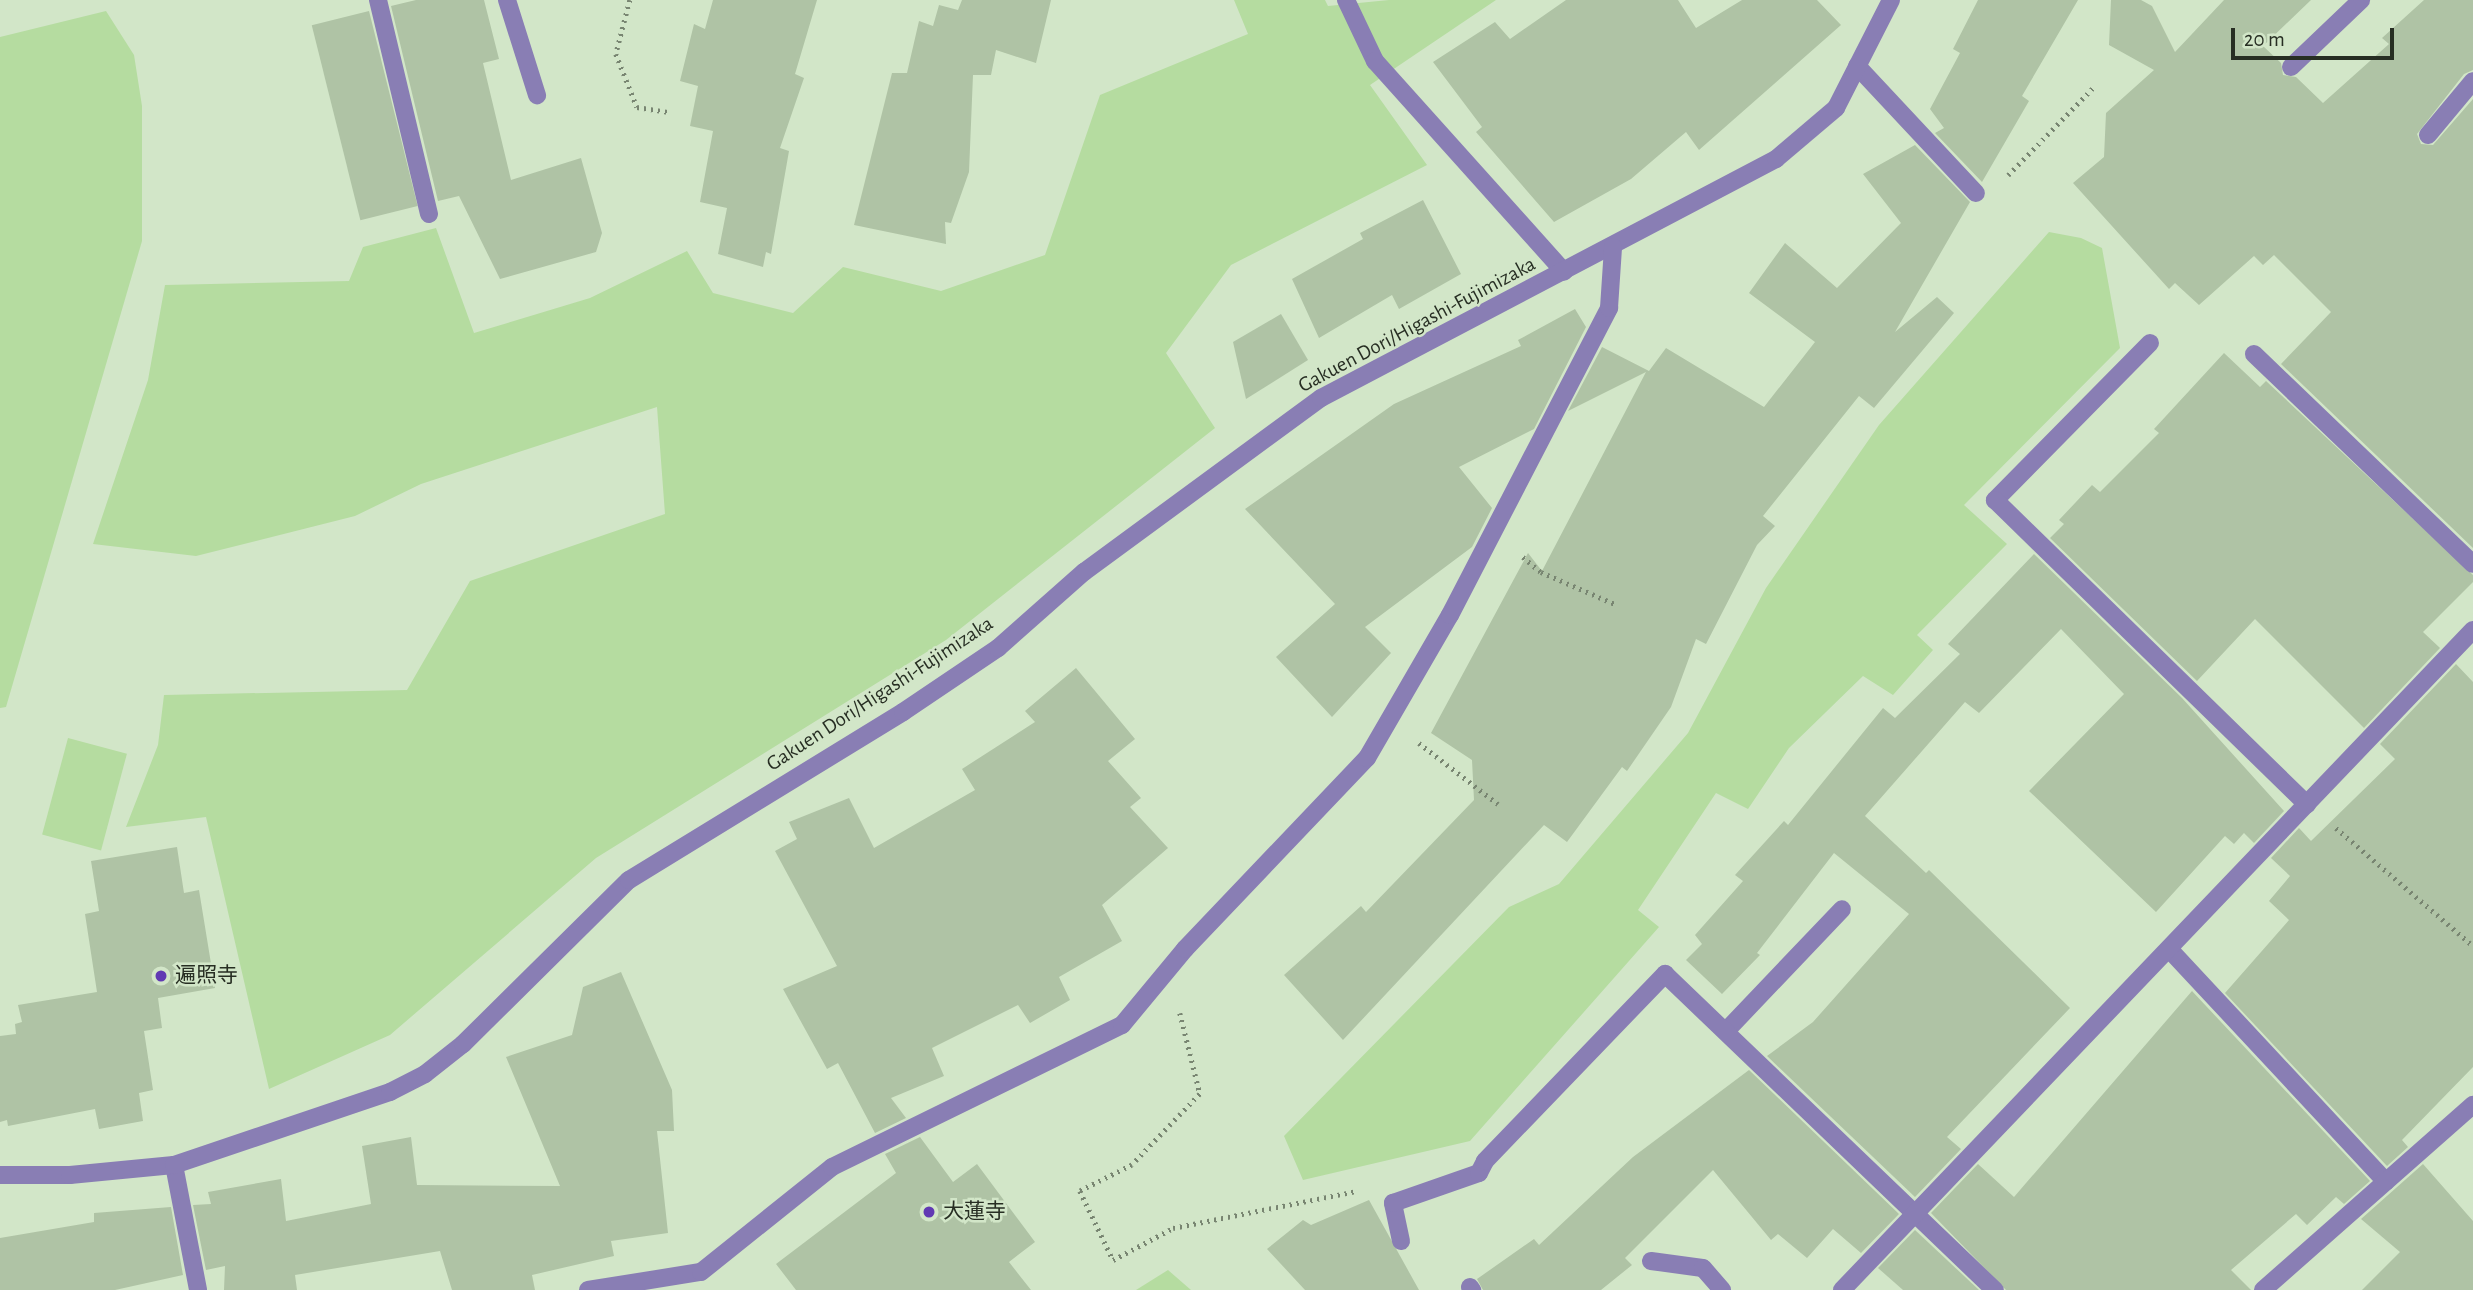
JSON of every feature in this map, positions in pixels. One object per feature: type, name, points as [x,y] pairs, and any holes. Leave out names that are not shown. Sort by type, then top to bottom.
[{"type":"street","points":[[378,0],[429,214]]},
{"type":"street","points":[[507,0],[537,95]]},
{"type":"street","points":[[1346,0],[1375,61],[1564,272]]},
{"type":"street","name":"Gakuen Dori/Higashi-Fujimizaka","points":[[0,1175],[70,1175],[174,1166],[390,1092],[425,1073],[463,1044],[629,880],[903,712],[998,648],[1084,572],[1321,398],[1613,247],[1776,159],[1836,108],[1891,0]]},
{"type":"street","points":[[2291,67],[2361,0]]},
{"type":"street","points":[[1857,66],[1976,193]]},
{"type":"street","points":[[2428,135],[2473,81]]},
{"type":"street","points":[[588,1290],[701,1272],[832,1167],[1122,1025],[1169,968],[1367,758],[1491,534],[1609,308],[1613,247]]},
{"type":"street","points":[[2150,343],[1995,500],[2307,804]]},
{"type":"street","points":[[2254,354],[2473,564]]},
{"type":"street","points":[[1842,1290],[2473,630]]},
{"type":"street","points":[[1726,1031],[1842,909]]},
{"type":"street","points":[[2169,949],[2386,1182]]},
{"type":"street","points":[[1401,1241],[1393,1203],[1479,1173],[1485,1161],[1665,974],[1995,1290]]},
{"type":"street","points":[[2263,1290],[2473,1105]]},
{"type":"street","points":[[174,1166],[198,1290]]},
{"type":"street","points":[[1651,1261],[1703,1268],[1722,1290]]},
{"type":"path","points":[[630,0],[616,54],[636,107],[668,112]]},
{"type":"path","points":[[1976,193],[1989,193],[2093,88]]},
{"type":"path","points":[[1491,534],[1542,572],[1615,604]]},
{"type":"path","points":[[1389,719],[1499,804]]},
{"type":"path","points":[[2307,804],[2473,946]]},
{"type":"path","points":[[1169,968],[1200,1094],[1132,1165],[1080,1191],[1113,1260],[1173,1228],[1370,1188]]},
{"type":"green space","points":[[1234,0],[1325,0],[1328,6],[1389,0],[1496,0],[1370,85],[1427,165],[1231,265],[1166,353],[1215,428],[946,640],[596,858],[390,1035],[269,1089],[206,817],[126,827],[158,745],[164,695],[407,690],[470,581],[665,514],[657,407],[421,484],[355,516],[196,556],[93,544],[148,380],[165,285],[349,281],[363,247],[436,228],[474,333],[590,298],[687,251],[713,293],[793,313],[843,267],[941,291],[1045,255],[1100,95],[1248,34]]},
{"type":"green space","points":[[106,11],[134,55],[142,106],[142,241],[6,707],[0,708],[0,37]]},
{"type":"green space","points":[[2049,232],[2081,238],[2102,248],[2120,348],[1964,505],[2007,544],[1917,635],[1933,650],[1893,695],[1863,676],[1789,748],[1748,809],[1716,793],[1638,910],[1659,927],[1470,1141],[1303,1180],[1284,1136],[1509,907],[1559,884],[1688,733],[1766,588],[1879,425]]},
{"type":"green space","points":[[68,738],[127,754],[101,850],[42,835]]},
{"type":"green space","points":[[1168,1270],[1191,1290],[1136,1290]]},
{"type":"building","points":[[416,0],[484,0],[499,59],[483,63],[511,180],[581,158],[602,233],[596,252],[500,279],[459,196],[438,201],[391,6]]},
{"type":"building","points":[[713,0],[817,0],[795,74],[804,78],[780,148],[789,151],[771,254],[766,252],[763,267],[718,254],[727,208],[700,202],[713,131],[690,126],[698,86],[680,81],[694,24],[705,29]]},
{"type":"building","points":[[962,0],[1051,0],[1036,63],[996,50],[991,75],[973,75],[969,172],[951,223],[945,222],[946,244],[854,225],[892,73],[907,73],[919,21],[933,26],[939,5],[958,10]]},
{"type":"building","points":[[1566,0],[1678,0],[1696,28],[1742,0],[1817,0],[1841,25],[1699,150],[1686,132],[1631,179],[1554,222],[1476,132],[1482,127],[1433,62],[1495,22],[1510,39]]},
{"type":"building","points":[[1978,0],[2078,0],[2022,96],[2029,101],[1982,182],[1935,133],[1944,128],[1930,109],[1960,53],[1953,49]]},
{"type":"building","points":[[2111,0],[2141,0],[2152,6],[2175,52],[2224,0],[2311,0],[2263,46],[2281,63],[2283,75],[2296,77],[2323,103],[2389,44],[2382,38],[2424,0],[2473,0],[2473,70],[2464,74],[2417,134],[2421,144],[2433,145],[2473,99],[2473,548],[2281,364],[2331,312],[2274,255],[2263,265],[2254,256],[2199,305],[2175,283],[2169,289],[2073,183],[2104,157],[2106,113],[2154,70],[2109,45]]},
{"type":"building","points":[[369,11],[418,206],[360,220],[312,25]]},
{"type":"building","points":[[1915,145],[1970,202],[1895,332],[1937,297],[1954,313],[1874,408],[1859,396],[1763,516],[1775,526],[1757,545],[1706,644],[1696,639],[1671,707],[1627,771],[1622,767],[1567,842],[1544,825],[1343,1040],[1284,975],[1361,906],[1366,912],[1474,800],[1472,760],[1431,733],[1528,553],[1542,571],[1646,372],[1568,411],[1602,347],[1649,371],[1666,348],[1764,407],[1815,342],[1749,293],[1785,243],[1837,288],[1901,223],[1863,174]]},
{"type":"building","points":[[1423,200],[1461,274],[1399,309],[1392,295],[1319,338],[1292,279],[1363,239],[1360,233]]},
{"type":"building","points":[[1575,309],[1586,327],[1534,429],[1459,467],[1492,508],[1472,547],[1365,627],[1391,653],[1332,717],[1276,657],[1335,604],[1245,509],[1394,404],[1521,346],[1518,340]]},
{"type":"building","points":[[1281,314],[1308,360],[1246,399],[1233,342]]},
{"type":"building","points":[[2224,353],[2260,387],[2266,381],[2473,575],[2473,582],[2423,632],[2440,648],[2364,728],[2255,619],[2197,681],[2050,538],[2064,524],[2059,520],[2092,485],[2100,492],[2159,433],[2154,429]]},
{"type":"building","points":[[2034,554],[2182,698],[2284,811],[2254,843],[2244,833],[2234,844],[2225,836],[2156,912],[2029,791],[2124,694],[2061,629],[1979,713],[1965,702],[1865,816],[1926,873],[1929,870],[2070,1008],[1947,1137],[1961,1149],[1915,1197],[1767,1056],[1813,1022],[1909,914],[1834,853],[1757,953],[1760,955],[1722,994],[1686,960],[1702,944],[1695,935],[1743,881],[1735,875],[1784,821],[1788,825],[1883,708],[1895,718],[1960,654],[1948,644]]},
{"type":"building","points":[[2456,664],[2473,682],[2473,1067],[2402,1140],[2408,1147],[2387,1166],[2225,993],[2289,920],[2269,901],[2290,876],[2271,858],[2299,828],[2311,841],[2395,759],[2380,744]]},
{"type":"building","points":[[1076,668],[1135,739],[1108,761],[1141,798],[1130,807],[1168,848],[1102,905],[1122,941],[1059,977],[1070,1000],[1030,1023],[1018,1005],[932,1048],[944,1076],[891,1098],[906,1118],[875,1133],[838,1063],[827,1069],[783,989],[837,966],[775,851],[797,839],[789,822],[849,798],[874,848],[975,790],[962,769],[1035,722],[1025,711]]},
{"type":"building","name":"遍照寺","points":[[177,847],[184,893],[199,890],[215,988],[158,998],[162,1028],[144,1031],[153,1090],[139,1093],[143,1121],[99,1129],[95,1109],[8,1126],[7,1120],[0,1122],[0,1036],[16,1034],[15,1024],[22,1022],[18,1005],[97,992],[85,914],[99,911],[91,861]]},
{"type":"building","points":[[621,972],[672,1090],[674,1131],[657,1131],[668,1233],[611,1241],[614,1256],[532,1275],[535,1290],[452,1290],[440,1251],[295,1275],[297,1290],[224,1290],[225,1266],[206,1270],[193,1205],[211,1204],[208,1192],[281,1179],[286,1221],[371,1204],[362,1146],[411,1137],[417,1185],[560,1186],[506,1057],[572,1035],[583,987]]},
{"type":"building","points":[[2192,991],[2370,1181],[2344,1204],[2336,1197],[2307,1225],[2296,1214],[2231,1270],[2251,1290],[2006,1290],[1931,1213],[1978,1164],[2014,1197]]},
{"type":"building","points":[[1749,1070],[1899,1214],[1861,1253],[1833,1229],[1807,1258],[1778,1234],[1771,1240],[1713,1170],[1625,1258],[1632,1265],[1601,1290],[1483,1290],[1477,1279],[1534,1239],[1539,1245],[1633,1157]]},
{"type":"building","name":"大蓮寺","points":[[920,1137],[953,1182],[977,1164],[1035,1242],[1009,1262],[1031,1290],[796,1290],[776,1264],[896,1173],[885,1154]]},
{"type":"building","points":[[2423,1164],[2473,1221],[2473,1290],[2362,1290],[2400,1252],[2361,1219]]},
{"type":"building","points":[[1369,1200],[1419,1290],[1305,1290],[1267,1249],[1303,1220],[1311,1225]]},
{"type":"building","points":[[171,1207],[183,1275],[115,1290],[0,1290],[0,1238],[94,1222],[94,1213]]},
{"type":"building","points":[[1915,1230],[1979,1290],[1903,1290],[1878,1268]]},
{"type":"place","name":"遍照寺","points":[[161,976]]},
{"type":"place","name":"大蓮寺","points":[[929,1212]]}]
